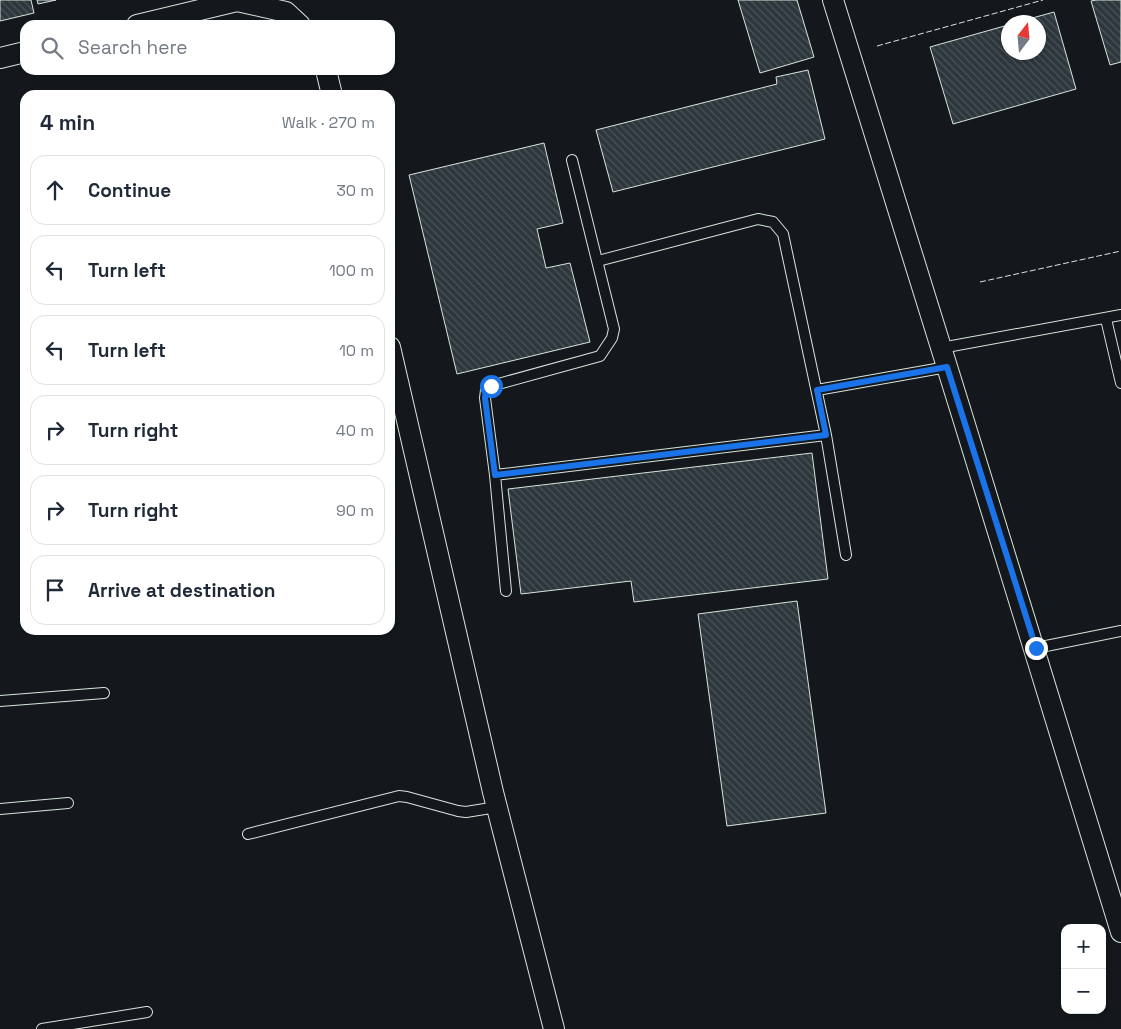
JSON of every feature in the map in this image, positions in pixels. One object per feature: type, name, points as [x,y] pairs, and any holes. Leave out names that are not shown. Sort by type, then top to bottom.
[{"type":"street","points":[[157,20],[238,0],[286,12],[295,20]]},
{"type":"street","points":[[833,0],[1036,648],[1121,932]]},
{"type":"street","points":[[0,58],[20,53]]},
{"type":"street","points":[[327,75],[331,90]]},
{"type":"street","points":[[396,402],[554,1029]]},
{"type":"lane","points":[[506,591],[495,475],[485,398],[486,390],[491,386],[600,356],[612,338],[614,329],[572,160]]},
{"type":"lane","points":[[598,261],[758,219],[773,222],[783,234],[826,435],[846,555]]},
{"type":"lane","points":[[941,348],[1121,315]]},
{"type":"lane","points":[[1106,319],[1121,382]]},
{"type":"lane","points":[[817,390],[947,367]]},
{"type":"lane","points":[[495,475],[826,435]]},
{"type":"lane","points":[[1036,648],[1121,631]]},
{"type":"lane","points":[[0,701],[104,693]]},
{"type":"lane","points":[[248,834],[399,796],[458,812],[497,807]]},
{"type":"lane","points":[[0,809],[68,803]]},
{"type":"lane","points":[[42,1029],[146,1012]]},
{"type":"building","points":[[0,0],[31,0],[34,13],[0,21]]},
{"type":"building","points":[[37,0],[56,0],[38,4]]},
{"type":"building","points":[[738,0],[797,0],[814,57],[760,73]]},
{"type":"building","points":[[1121,0],[1121,62],[1110,65],[1091,1]]},
{"type":"building","points":[[1054,12],[1076,89],[953,124],[930,47],[1001,27],[1001,60],[1046,60],[1046,15],[1043,15]]},
{"type":"building","points":[[808,70],[825,139],[613,192],[596,130],[777,84],[776,77]]},
{"type":"building","points":[[544,143],[563,223],[537,229],[546,268],[570,263],[590,342],[457,374],[409,175]]},
{"type":"building","points":[[812,453],[828,579],[634,602],[631,581],[521,594],[508,489]]},
{"type":"building","points":[[797,601],[826,813],[727,826],[698,614]]},
{"type":"fence","points":[[877,46],[1043,0]]},
{"type":"fence","points":[[980,282],[1121,251]]},
{"type":"route","points":[[491,386],[486,390],[485,398],[495,475],[826,435],[817,390],[947,367],[1036,648]]}]
